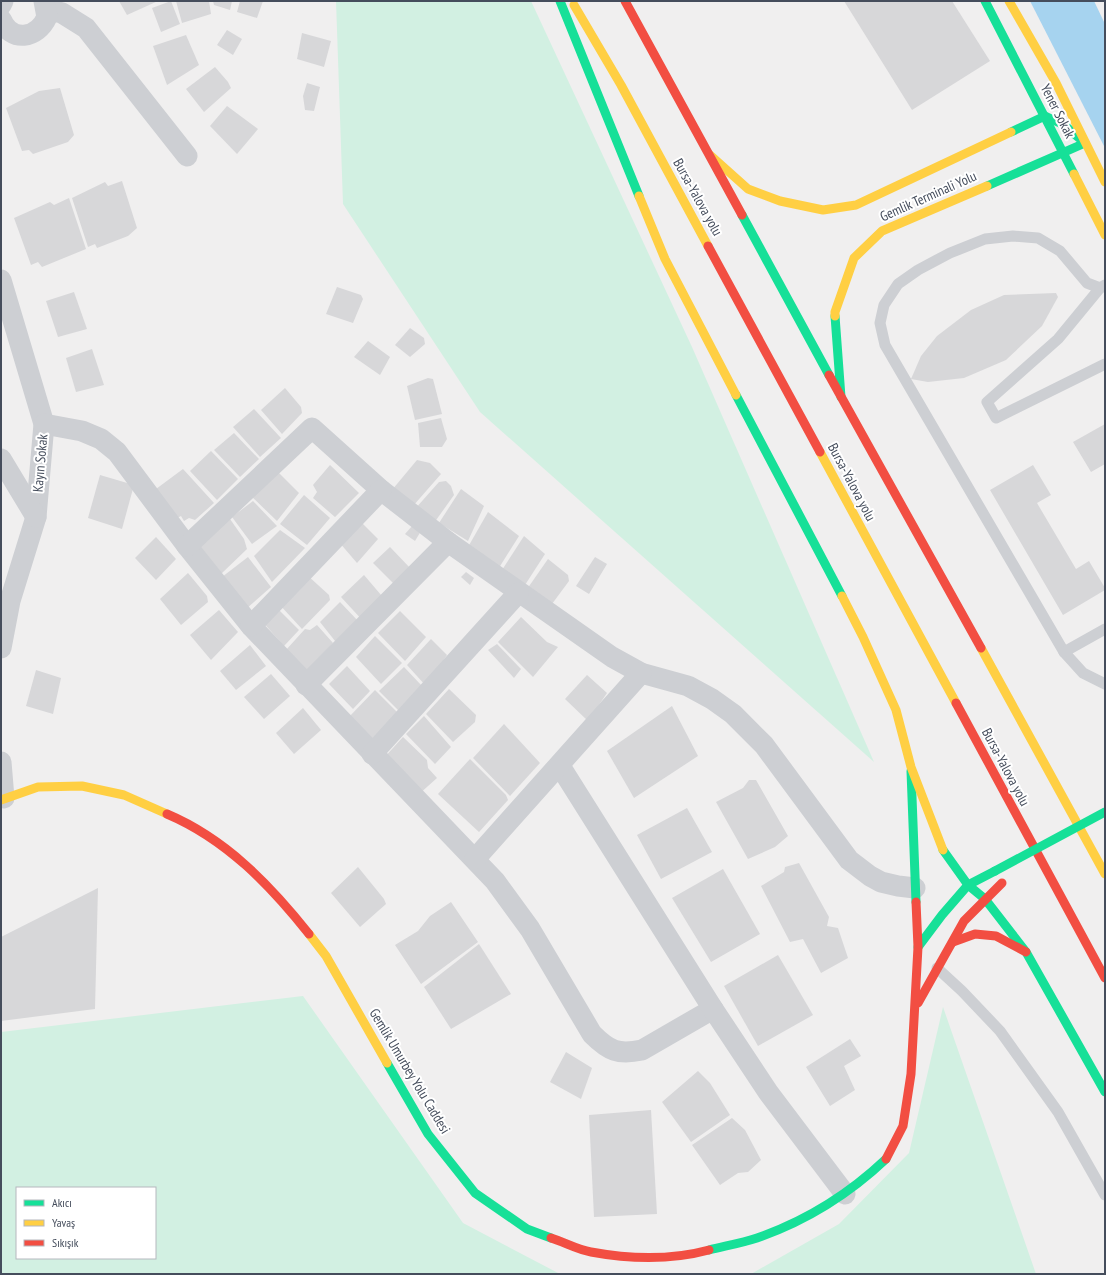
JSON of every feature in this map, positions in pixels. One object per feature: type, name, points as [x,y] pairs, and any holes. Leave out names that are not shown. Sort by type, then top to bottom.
[{"type":"main road","points":[[560,1],[665,259],[862,637],[896,710],[911,767],[943,850],[968,885],[985,899],[1026,952],[1105,1092]]},
{"type":"main road","name":"Bursa-Yalova yolu","points":[[572,1],[628,99],[1105,978]]},
{"type":"main road","name":"Bursa-Yalova yolu","points":[[624,1],[1105,874]]},
{"type":"main road","name":"Yener Sokak","points":[[985,1],[1105,235]]},
{"type":"main road","name":"Yener Sokak","points":[[1009,1],[1056,83],[1105,182]]},
{"type":"main road","points":[[707,153],[748,189],[780,201],[823,210],[856,204],[1045,116],[1064,125],[1085,143]]},
{"type":"main road","name":"Gemlik Terminali Yolu","points":[[841,397],[835,312],[854,258],[882,231],[1085,143]]},
{"type":"main road","name":"Gemlik Umurbey Yolu Caddesi","points":[[3,799],[38,787],[82,786],[124,795],[188,823],[239,858],[284,903],[326,956],[433,1140],[475,1193],[527,1229],[590,1252],[647,1258],[699,1253],[757,1238],[818,1211],[845,1194],[886,1159],[903,1126],[911,1074],[916,1008],[918,947],[911,767]]},
{"type":"main road","points":[[918,947],[942,915],[968,885],[1105,812]]},
{"type":"main road","points":[[1078,843],[1091,836]]},
{"type":"main road","points":[[1037,865],[1050,858]]},
{"type":"main road","name":"Gemlik Umurbey Yolu Caddesi","points":[[916,1008],[964,921],[985,899],[1006,881]]},
{"type":"main road","points":[[953,942],[975,934],[996,936],[1026,952]]},
{"type":"street","points":[[4,30],[25,36],[39,30],[47,17],[45,5]]},
{"type":"street","points":[[45,5],[86,28],[187,156]]},
{"type":"street","name":"Kayın Sokak","points":[[1,280],[44,424],[36,517],[10,601],[1,648]]},
{"type":"street","points":[[44,424],[82,430],[101,438],[117,452],[187,546],[251,626],[372,754],[475,859],[513,904],[530,929],[592,1034],[604,1046],[617,1052],[642,1050],[713,1009]]},
{"type":"street","points":[[187,546],[312,428],[382,490],[448,542],[518,593],[612,657],[641,674],[688,686],[712,699],[733,714],[764,745],[849,860],[870,876],[881,882],[915,888]]},
{"type":"street","points":[[1,459],[36,517]]},
{"type":"street","points":[[251,626],[382,490]]},
{"type":"street","points":[[306,685],[448,542]]},
{"type":"street","points":[[372,754],[518,593]]},
{"type":"street","points":[[475,859],[641,674]]},
{"type":"street","points":[[1,762],[3,799]]},
{"type":"street","points":[[560,766],[713,1009],[768,1092],[845,1194]]},
{"type":"lane","points":[[1105,364],[996,418],[988,402],[1058,339],[1102,287],[1087,282],[1060,251],[1038,238],[1013,236],[985,239],[950,253],[918,270],[898,284],[884,304],[880,323],[885,345],[1064,652],[1083,673],[1105,684]]},
{"type":"lane","points":[[1064,652],[1105,629]]},
{"type":"lane","points":[[937,968],[962,991],[1000,1031],[1058,1112],[1105,1195]]},
{"type":"green space","points":[[336,1],[531,1],[692,347],[874,762],[480,412],[343,204]]},
{"type":"green space","points":[[303,996],[463,1223],[560,1274],[1,1274],[1,1032]]},
{"type":"green space","points":[[943,1007],[1036,1274],[751,1274],[839,1224],[909,1153]]},
{"type":"water","points":[[1030,1],[1094,1],[1105,24],[1105,148]]},
{"type":"building","points":[[119,1],[158,1],[127,15]]},
{"type":"building","points":[[171,1],[180,24],[161,32],[152,8]]},
{"type":"building","points":[[176,1],[209,1],[211,14],[182,23]]},
{"type":"building","points":[[213,1],[232,1],[230,10],[214,5]]},
{"type":"building","points":[[240,1],[263,1],[257,18],[237,12]]},
{"type":"building","points":[[844,1],[952,1],[990,61],[912,110]]},
{"type":"building","points":[[227,30],[242,39],[233,55],[217,45]]},
{"type":"building","points":[[302,33],[331,41],[324,67],[297,59]]},
{"type":"building","points":[[186,35],[199,65],[167,85],[153,46]]},
{"type":"building","points":[[215,67],[228,82],[231,88],[204,112],[186,89]]},
{"type":"building","points":[[307,83],[320,87],[314,111],[305,110],[303,96]]},
{"type":"building","points":[[60,88],[74,135],[68,142],[33,154],[29,150],[22,151],[6,108],[39,91]]},
{"type":"building","points":[[227,106],[258,129],[237,154],[210,126]]},
{"type":"building","points":[[122,181],[137,228],[128,236],[97,248],[95,244],[88,247],[72,198],[105,182],[108,186]]},
{"type":"building","points":[[69,198],[86,249],[42,267],[38,262],[31,265],[14,218],[50,202],[54,205]]},
{"type":"building","points":[[337,287],[361,295],[363,299],[353,323],[326,314]]},
{"type":"building","points":[[74,292],[87,329],[58,337],[46,301]]},
{"type":"building","points":[[1056,293],[1058,297],[1042,326],[1006,360],[964,378],[928,382],[911,379],[921,356],[937,336],[971,310],[1004,295]]},
{"type":"building","points":[[410,328],[424,338],[425,344],[410,357],[395,345]]},
{"type":"building","points":[[368,341],[390,357],[380,375],[354,357]]},
{"type":"building","points":[[92,349],[104,385],[76,392],[66,358]]},
{"type":"building","points":[[428,378],[433,379],[442,414],[415,420],[407,386]]},
{"type":"building","points":[[285,388],[301,407],[302,413],[282,434],[261,410]]},
{"type":"building","points":[[254,409],[281,438],[260,457],[233,427]]},
{"type":"building","points":[[441,418],[447,439],[442,447],[420,447],[418,423]]},
{"type":"building","points":[[1105,424],[1105,464],[1091,472],[1073,442]]},
{"type":"building","points":[[234,433],[259,459],[240,477],[214,450]]},
{"type":"building","points":[[211,451],[238,479],[217,500],[190,471]]},
{"type":"building","points":[[417,460],[430,463],[441,474],[413,506],[392,490]]},
{"type":"building","points":[[330,465],[359,493],[335,517],[313,498],[317,492],[313,485]]},
{"type":"building","points":[[1033,465],[1051,495],[1037,503],[1076,569],[1089,561],[1105,588],[1105,590],[1063,615],[990,490]]},
{"type":"building","points":[[183,469],[214,503],[195,520],[189,518],[184,521],[181,516],[177,518],[156,489]]},
{"type":"building","points":[[275,469],[299,493],[277,521],[249,494]]},
{"type":"building","points":[[100,475],[134,485],[122,529],[88,518]]},
{"type":"building","points":[[446,481],[451,486],[454,495],[434,523],[415,509],[439,482]]},
{"type":"building","points":[[461,489],[484,506],[468,541],[439,523]]},
{"type":"building","points":[[304,495],[330,518],[307,545],[280,524]]},
{"type":"building","points":[[253,501],[277,526],[252,544],[232,517]]},
{"type":"building","points":[[488,512],[519,536],[497,571],[468,547]]},
{"type":"building","points":[[230,519],[244,539],[247,549],[221,574],[199,546]]},
{"type":"building","points":[[360,521],[378,539],[357,563],[339,542]]},
{"type":"building","points":[[413,525],[421,531],[415,541],[405,534]]},
{"type":"building","points":[[280,530],[305,548],[272,582],[254,556]]},
{"type":"building","points":[[524,536],[545,554],[525,585],[502,570]]},
{"type":"building","points":[[156,537],[176,559],[156,580],[135,558]]},
{"type":"building","points":[[390,547],[411,569],[397,587],[373,563]]},
{"type":"building","points":[[248,557],[271,587],[246,609],[222,577]]},
{"type":"building","points":[[595,557],[607,564],[589,594],[576,586]]},
{"type":"building","points":[[548,559],[568,575],[569,581],[549,608],[525,592]]},
{"type":"building","points":[[466,572],[474,578],[470,585],[461,577]]},
{"type":"building","points":[[188,573],[207,596],[208,602],[181,625],[160,599]]},
{"type":"building","points":[[307,575],[329,595],[330,600],[302,629],[279,604]]},
{"type":"building","points":[[364,575],[387,602],[364,622],[341,597]]},
{"type":"building","points":[[340,602],[359,622],[339,646],[320,622]]},
{"type":"building","points":[[276,607],[299,630],[284,646],[261,620]]},
{"type":"building","points":[[219,610],[238,632],[211,660],[190,635]]},
{"type":"building","points":[[400,611],[426,637],[405,661],[378,633]]},
{"type":"building","points":[[521,617],[547,642],[558,647],[533,677],[498,642]]},
{"type":"building","points":[[317,625],[333,643],[308,673],[286,650],[305,629],[310,630]]},
{"type":"building","points":[[375,636],[402,663],[381,684],[356,657]]},
{"type":"building","points":[[431,639],[447,655],[426,686],[407,665]]},
{"type":"building","points":[[497,644],[521,669],[514,678],[488,650]]},
{"type":"building","points":[[250,645],[266,666],[236,690],[220,671]]},
{"type":"building","points":[[347,666],[370,691],[353,709],[329,684]]},
{"type":"building","points":[[404,667],[422,686],[402,714],[379,691]]},
{"type":"building","points":[[36,670],[61,678],[53,714],[26,706]]},
{"type":"building","points":[[271,674],[290,696],[264,719],[244,697]]},
{"type":"building","points":[[587,675],[607,693],[588,721],[565,699]]},
{"type":"building","points":[[449,689],[476,715],[475,722],[453,742],[426,714]]},
{"type":"building","points":[[375,690],[398,713],[370,742],[348,718]]},
{"type":"building","points":[[672,706],[698,756],[634,798],[607,751]]},
{"type":"building","points":[[303,708],[321,730],[294,754],[276,733]]},
{"type":"building","points":[[424,716],[451,747],[435,764],[406,734]]},
{"type":"building","points":[[504,724],[540,763],[510,796],[473,758]]},
{"type":"building","points":[[403,737],[427,760],[428,768],[437,778],[418,795],[383,759]]},
{"type":"building","points":[[470,759],[506,795],[508,800],[479,832],[438,794]]},
{"type":"building","points":[[749,780],[756,780],[788,836],[775,847],[748,859],[716,802],[743,788]]},
{"type":"building","points":[[687,808],[712,852],[661,879],[637,835]]},
{"type":"building","points":[[799,863],[829,917],[827,926],[838,928],[848,958],[821,973],[803,939],[790,942],[761,886],[784,872],[785,867]]},
{"type":"building","points":[[358,867],[384,899],[386,904],[360,927],[331,893]]},
{"type":"building","points":[[723,869],[760,934],[711,962],[672,898]]},
{"type":"building","points":[[98,888],[95,1009],[1,1021],[1,937]]},
{"type":"building","points":[[451,902],[478,942],[421,984],[395,945],[418,931],[430,916]]},
{"type":"building","points":[[479,944],[511,994],[451,1029],[424,987]]},
{"type":"building","points":[[778,955],[813,1015],[758,1046],[724,986]]},
{"type":"building","points":[[850,1039],[861,1056],[844,1066],[855,1090],[830,1106],[806,1067]]},
{"type":"building","points":[[566,1052],[592,1068],[581,1099],[550,1082]]},
{"type":"building","points":[[698,1071],[710,1083],[730,1115],[691,1142],[662,1102]]},
{"type":"building","points":[[651,1110],[657,1214],[594,1217],[589,1115]]},
{"type":"building","points":[[732,1118],[745,1130],[761,1160],[748,1172],[738,1173],[720,1185],[692,1145]]},
{"type":"traffic: fast","points":[[560,1],[639,196]]},
{"type":"traffic: fast","points":[[985,1],[1074,174]]},
{"type":"traffic: fast","points":[[987,186],[1085,143],[1064,125],[1045,116],[1011,132]]},
{"type":"traffic: fast","points":[[742,215],[829,375]]},
{"type":"traffic: fast","points":[[835,316],[841,397]]},
{"type":"traffic: fast","points":[[736,395],[842,596]]},
{"type":"traffic: fast","points":[[911,771],[916,902]]},
{"type":"traffic: fast","points":[[995,871],[1105,812]]},
{"type":"traffic: fast","points":[[943,850],[968,885],[985,899],[1026,952],[1105,1092]]},
{"type":"traffic: fast","points":[[918,947],[942,915],[968,885],[995,871]]},
{"type":"traffic: fast","points":[[387,1063],[428,1134],[475,1193],[527,1229],[551,1238]]},
{"type":"traffic: fast","points":[[709,1250],[757,1238],[810,1215],[857,1184],[886,1159]]},
{"type":"traffic: slow","points":[[1009,1],[1056,83],[1105,182]]},
{"type":"traffic: slow","points":[[574,5],[621,85],[708,246]]},
{"type":"traffic: slow","points":[[710,155],[748,189],[780,201],[823,210],[856,205],[1011,132]]},
{"type":"traffic: slow","points":[[1074,174],[1105,235]]},
{"type":"traffic: slow","points":[[835,316],[835,312],[854,258],[882,231],[987,186]]},
{"type":"traffic: slow","points":[[639,196],[665,259],[736,395]]},
{"type":"traffic: slow","points":[[820,452],[956,703]]},
{"type":"traffic: slow","points":[[842,596],[863,637],[896,710],[911,767],[943,850]]},
{"type":"traffic: slow","points":[[981,648],[1105,874]]},
{"type":"traffic: slow","points":[[1,800],[38,787],[82,786],[124,795],[167,814]]},
{"type":"traffic: slow","points":[[309,934],[326,956],[387,1063]]},
{"type":"traffic: jam","points":[[625,1],[742,215]]},
{"type":"traffic: jam","points":[[708,246],[820,452]]},
{"type":"traffic: jam","points":[[829,375],[981,648]]},
{"type":"traffic: jam","points":[[956,703],[1105,978]]},
{"type":"traffic: jam","points":[[167,814],[209,836],[246,865],[279,898],[309,934]]},
{"type":"traffic: jam","points":[[918,1003],[964,921],[1002,883]]},
{"type":"traffic: jam","points":[[886,1159],[903,1126],[911,1074],[918,947],[916,902]]},
{"type":"traffic: jam","points":[[953,942],[975,934],[996,936],[1026,952]]},
{"type":"traffic: jam","points":[[551,1238],[586,1251],[620,1256],[680,1256],[709,1250]]}]
